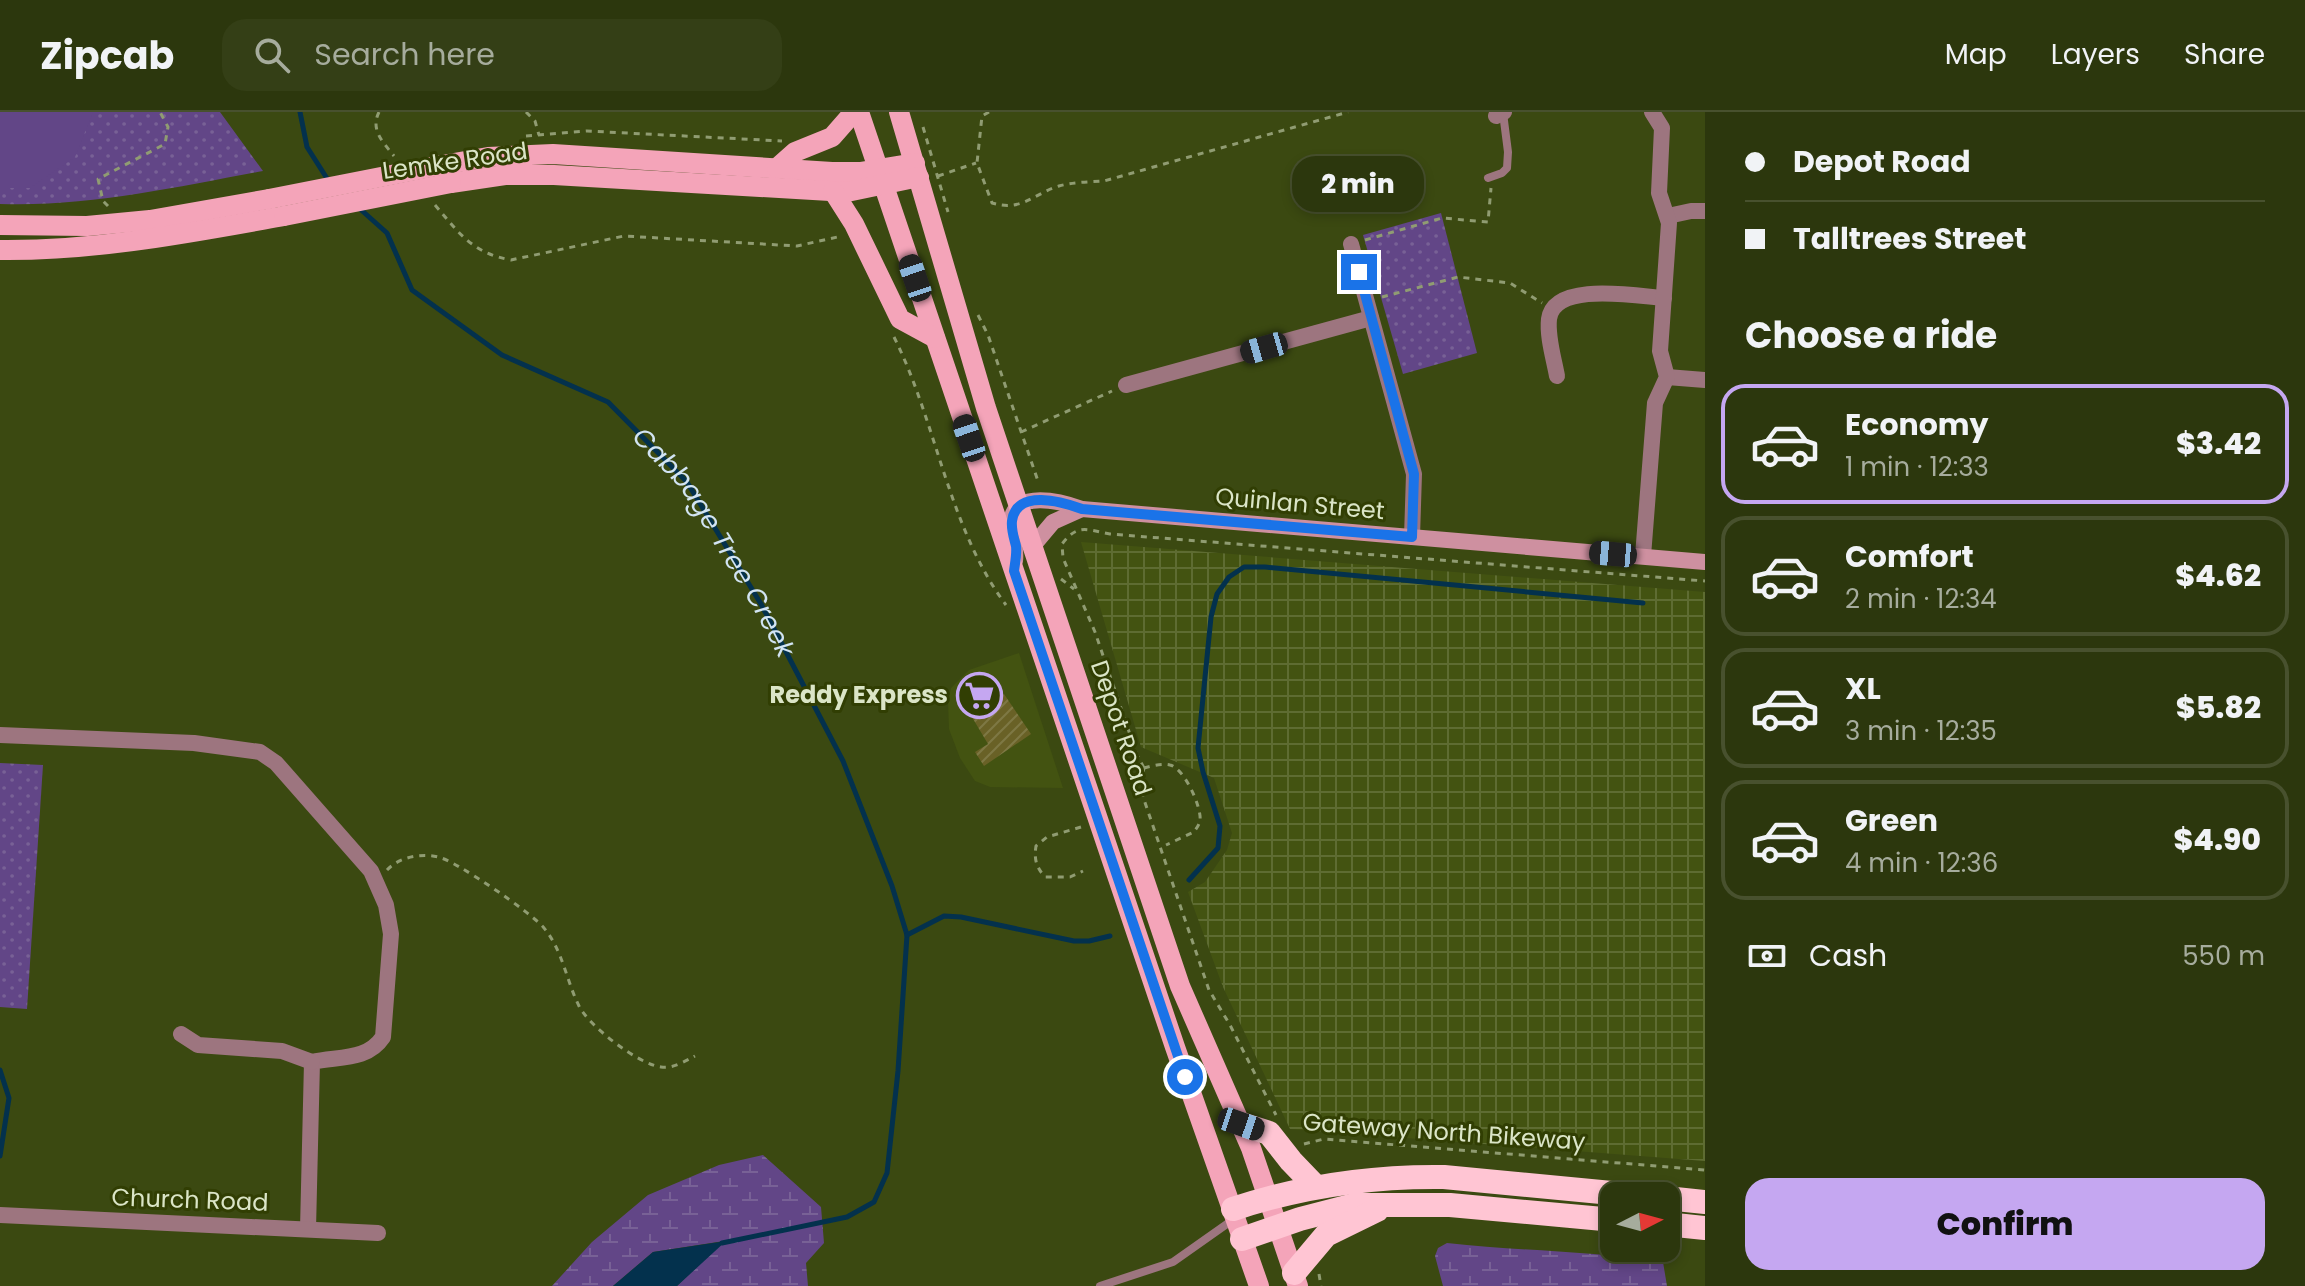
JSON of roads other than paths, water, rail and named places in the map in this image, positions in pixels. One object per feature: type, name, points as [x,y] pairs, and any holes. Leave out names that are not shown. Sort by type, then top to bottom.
[{"type":"highway","points":[[1241,1124],[1269,1133],[1315,1186]]},
{"type":"highway","points":[[1237,1222],[1268,1198],[1315,1186],[1365,1179],[1444,1177],[1600,1192]]},
{"type":"highway","points":[[1680,1199],[1705,1202]]},
{"type":"highway","points":[[1237,1222],[1279,1227],[1354,1205],[1450,1205],[1600,1219]]},
{"type":"highway","points":[[1296,1279],[1326,1235],[1383,1207]]},
{"type":"highway","points":[[1680,1225],[1705,1228]]},
{"type":"main road","points":[[777,168],[795,152],[832,137],[856,112]]},
{"type":"main road","name":"Depot Road","points":[[856,112],[1259,1286]]},
{"type":"main road","name":"Depot Road","points":[[899,112],[924,172],[967,349],[1180,986],[1241,1124],[1296,1279]]},
{"type":"main road","name":"Lemke Road","points":[[0,225],[87,226],[150,220],[488,157],[553,154],[832,172],[880,178],[924,172]]},
{"type":"main road","name":"Lemke Road","points":[[0,250],[141,242],[505,175],[833,191],[855,191],[880,178]]},
{"type":"main road","points":[[833,191],[854,224],[900,319],[935,338]]},
{"type":"street","points":[[1643,556],[1655,403],[1667,377],[1660,355],[1668,216],[1659,193],[1662,128],[1652,112]]},
{"type":"street","points":[[1668,216],[1705,211]]},
{"type":"street","points":[[1351,244],[1414,474],[1412,537]]},
{"type":"street","points":[[1557,376],[1549,329],[1552,309],[1562,299],[1574,295],[1664,298]]},
{"type":"street","points":[[1126,385],[1371,318]]},
{"type":"street","points":[[1667,377],[1705,380]]},
{"type":"street","name":"Quinlan Street","points":[[1019,507],[1044,500],[1064,502],[1082,509],[1705,562]]},
{"type":"street","points":[[1014,571],[1017,550],[1011,526],[1019,507]]},
{"type":"street","points":[[1032,547],[1053,522],[1082,509]]},
{"type":"street","points":[[0,735],[194,743],[260,752],[276,763],[371,871],[386,905],[391,934],[383,1037],[375,1049],[312,1062],[282,1051],[198,1045],[181,1034]]},
{"type":"street","points":[[308,1229],[312,1062]]},
{"type":"street","name":"Church Road","points":[[0,1215],[378,1233]]},
{"type":"lane","points":[[1490,177],[1506,171],[1508,164],[1501,113]]},
{"type":"lane","points":[[1100,1286],[1173,1262],[1237,1222]]},
{"type":"water","points":[[726,1241],[677,1286],[613,1286],[653,1252]]},
{"type":"waterway","name":"Cabbage Tree Creek","points":[[300,112],[307,147],[328,180]]},
{"type":"waterway","name":"Cabbage Tree Creek","points":[[359,208],[387,233],[412,290],[502,355],[608,402],[687,482],[761,604],[843,761],[892,886],[907,935],[898,1071],[887,1173],[874,1202],[847,1217],[722,1243]]},
{"type":"waterway","points":[[1189,880],[1218,848],[1220,826],[1198,748],[1211,617],[1217,594],[1229,577],[1244,567],[1643,603]]},
{"type":"waterway","points":[[907,935],[944,916],[1074,941],[1110,936]]},
{"type":"waterway","points":[[0,1070],[9,1098],[0,1156]]},
{"type":"place","name":"Reddy Express","points":[[979,695]]}]
